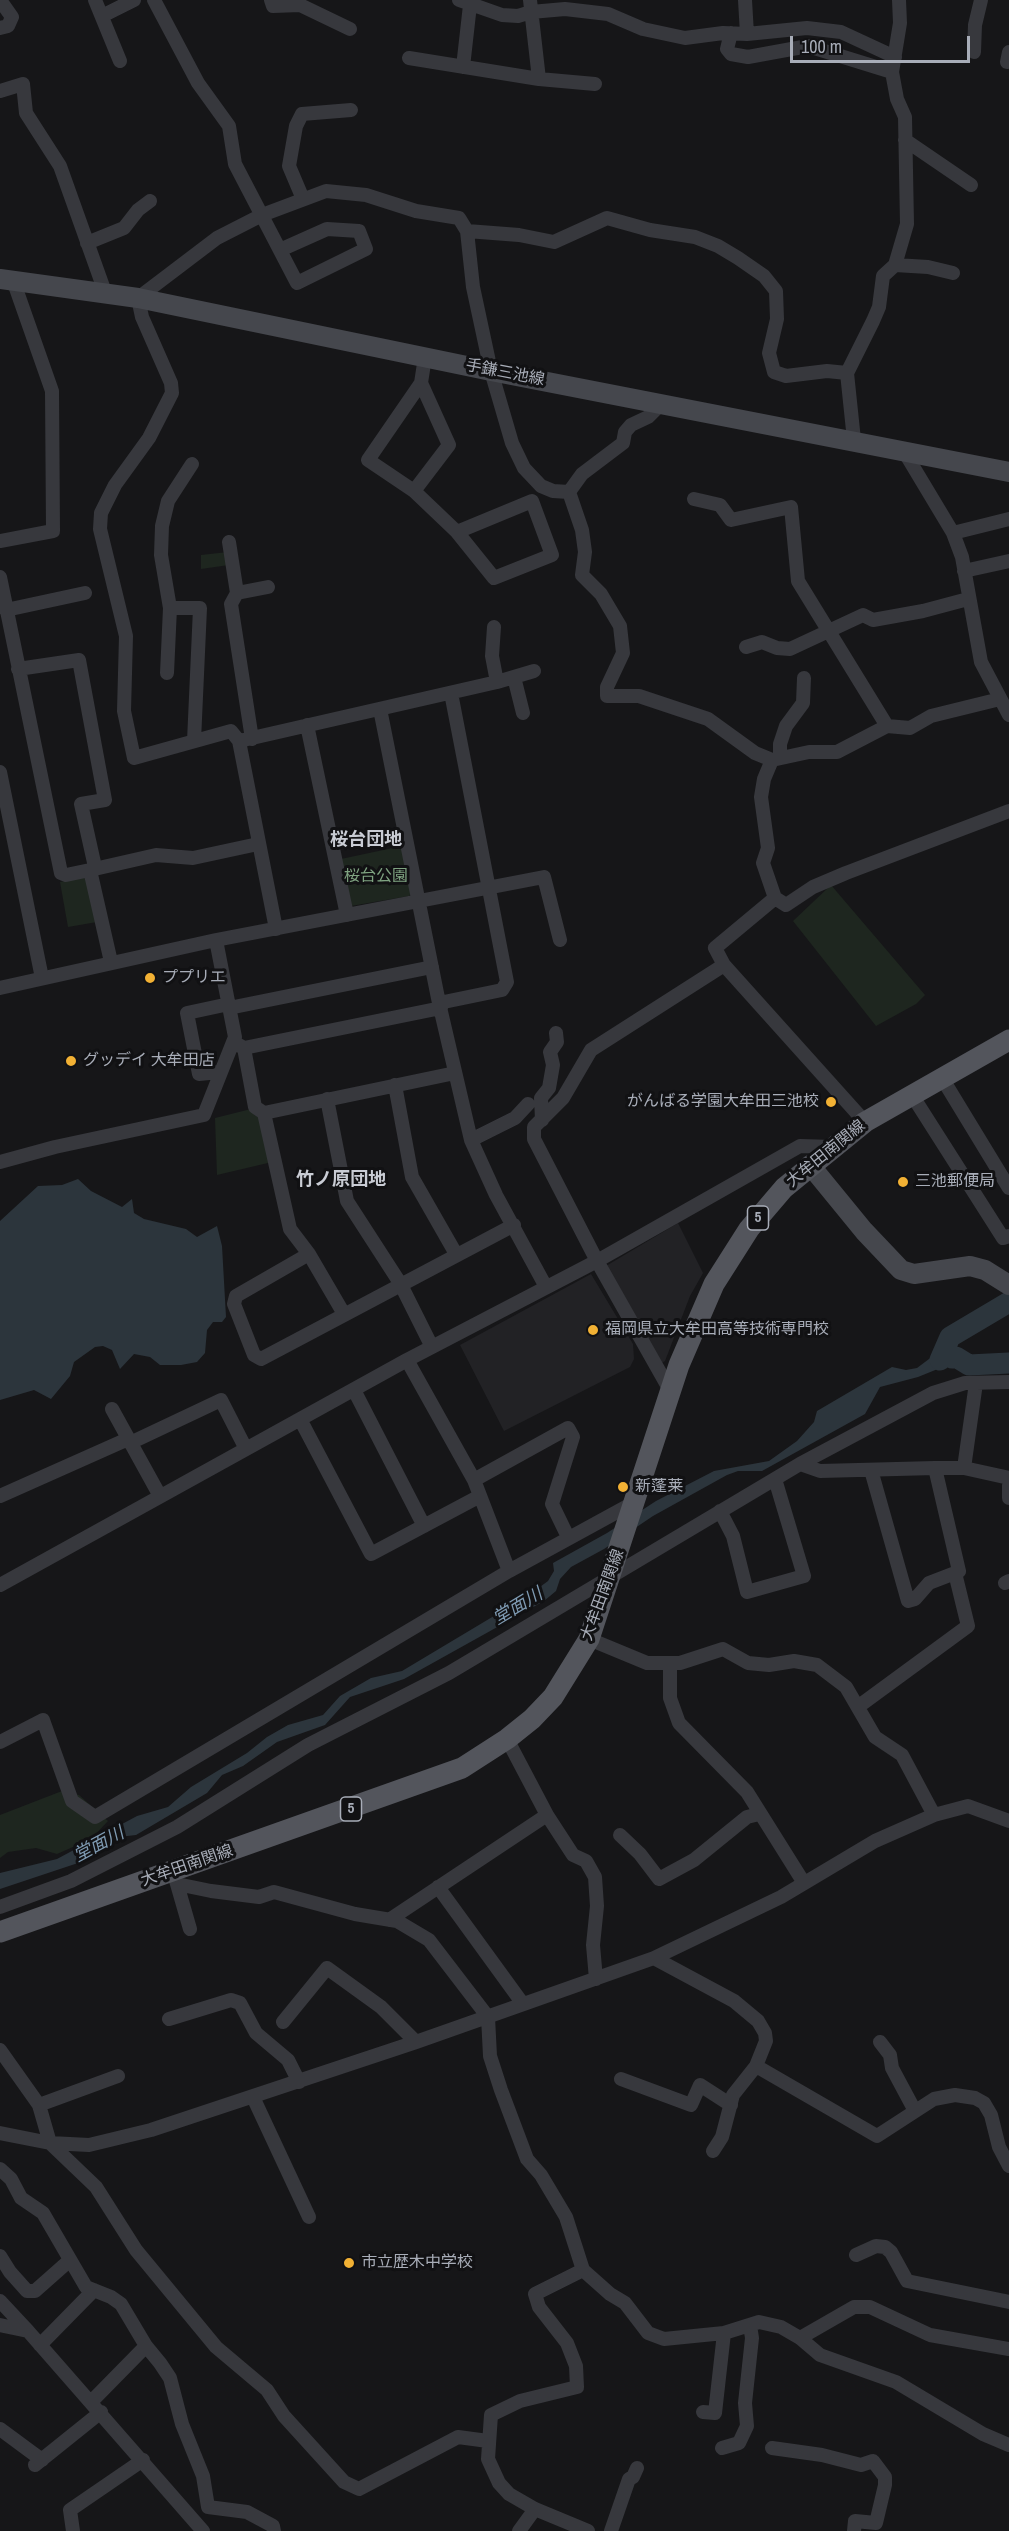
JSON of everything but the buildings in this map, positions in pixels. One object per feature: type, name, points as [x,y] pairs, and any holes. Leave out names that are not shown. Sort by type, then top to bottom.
[{"type":"main road","name":"手鎌三池線","points":[[7,280],[138,298],[491,371],[1009,472]]},
{"type":"main road","name":"大牟田南関線","points":[[0,1932],[175,1877],[462,1767],[507,1739],[532,1719],[553,1697],[589,1640],[637,1501],[679,1365],[714,1284],[749,1229],[784,1188],[865,1122],[1008,1042]]},
{"type":"main road","points":[[810,1165],[870,1238],[901,1270],[914,1274],[933,1273],[959,1265],[970,1266],[985,1270],[1006,1284]]},
{"type":"street","points":[[0,0],[12,17],[8,26],[0,28]]},
{"type":"street","points":[[94,0],[120,61]]},
{"type":"street","points":[[102,16],[134,0]]},
{"type":"street","points":[[154,0],[198,83],[229,126],[235,164],[297,283],[366,249],[358,231],[327,229],[280,250]]},
{"type":"street","points":[[271,0],[273,6],[300,5],[350,29]]},
{"type":"street","points":[[745,0],[747,34]]},
{"type":"street","points":[[854,440],[847,373],[879,307],[883,276],[895,265],[907,224],[905,117],[897,99],[892,72],[900,22],[899,0]]},
{"type":"street","points":[[974,52],[975,25],[981,0]]},
{"type":"street","points":[[463,67],[464,3],[502,15],[518,16],[531,6],[608,14],[643,29],[685,38],[807,28],[841,32],[895,57]]},
{"type":"street","points":[[531,6],[539,79]]},
{"type":"street","points":[[731,33],[727,49],[731,54],[748,57],[808,46],[892,72]]},
{"type":"street","points":[[409,58],[539,79],[595,84]]},
{"type":"street","points":[[0,91],[23,84],[26,113],[60,166],[105,292]]},
{"type":"street","points":[[303,199],[289,166],[296,126],[302,114],[351,110]]},
{"type":"street","points":[[905,140],[971,185]]},
{"type":"street","points":[[534,671],[451,693],[245,740],[231,731],[134,758],[124,711],[126,636],[100,529],[101,513],[115,485],[149,438],[172,393],[171,383],[142,317],[138,298],[217,238],[262,214],[326,191],[366,195],[416,211],[459,218],[467,231],[473,287],[491,371],[512,443],[524,468],[541,486],[553,491],[569,492]]},
{"type":"street","points":[[87,243],[124,228],[138,210],[150,201]]},
{"type":"street","points":[[467,231],[519,235],[554,242],[607,218],[650,230],[695,237],[738,258],[764,276],[776,291],[777,319],[769,353],[774,372],[786,376],[827,371],[847,373]]},
{"type":"street","points":[[895,265],[928,267],[953,273]]},
{"type":"street","points":[[0,542],[54,531],[52,391],[7,280]]},
{"type":"street","points":[[425,357],[421,383],[368,460],[414,490],[457,532],[494,578],[552,555],[532,501],[457,532]]},
{"type":"street","points":[[414,490],[449,445],[421,383]]},
{"type":"street","points":[[569,492],[582,474],[622,443],[625,432],[632,424],[648,417],[662,403]]},
{"type":"street","points":[[905,453],[953,533],[964,571],[981,662],[1009,716]]},
{"type":"street","points":[[168,673],[170,609],[161,555],[162,526],[168,501],[192,464]]},
{"type":"street","points":[[569,492],[582,530],[585,552],[582,575],[601,594],[623,635],[623,653],[607,687],[607,696],[639,696],[708,719],[755,753],[776,759],[809,752],[837,752],[887,726],[910,728],[931,716],[1000,699]]},
{"type":"street","points":[[694,499],[720,505],[731,520],[791,507],[798,581],[827,632],[887,726]]},
{"type":"street","points":[[953,533],[1009,519]]},
{"type":"street","points":[[229,542],[237,593],[231,604],[245,740],[258,844],[276,929]]},
{"type":"street","points":[[964,571],[1009,561]]},
{"type":"street","points":[[0,577],[61,873],[66,875],[156,855],[193,858],[258,844]]},
{"type":"street","points":[[237,593],[268,587]]},
{"type":"street","points":[[6,610],[85,593]]},
{"type":"street","points":[[746,647],[762,642],[777,648],[790,649],[863,615],[873,620],[923,611],[968,599]]},
{"type":"street","points":[[170,609],[200,608],[194,741]]},
{"type":"street","points":[[494,627],[492,656],[497,682]]},
{"type":"street","points":[[18,669],[79,660],[105,800],[81,804],[111,963]]},
{"type":"street","points":[[514,677],[523,713]]},
{"type":"street","points":[[804,678],[803,703],[786,726],[776,759],[764,779],[761,797],[768,848],[763,863],[775,898],[786,905],[813,888],[846,873],[1009,811]]},
{"type":"street","points":[[0,1162],[55,1147],[204,1115],[219,1072],[238,1045],[440,1005],[502,990],[507,982],[451,693]]},
{"type":"street","points":[[380,709],[440,1005],[471,1140],[496,1195],[546,1287]]},
{"type":"street","points":[[307,725],[347,915]]},
{"type":"street","points":[[0,772],[42,978]]},
{"type":"street","points":[[0,988],[216,940],[544,877],[560,940]]},
{"type":"street","points":[[775,898],[715,948],[724,965],[865,1122]]},
{"type":"street","points":[[216,940],[235,1037],[255,1107],[264,1113],[291,1228],[344,1314]]},
{"type":"street","points":[[671,1392],[597,1261],[534,1139],[534,1127],[563,1098],[591,1050],[724,965]]},
{"type":"street","points":[[219,1072],[199,1074],[187,1013],[432,967]]},
{"type":"street","points":[[542,1119],[541,1098],[549,1088],[553,1065],[550,1052],[556,1042],[556,1033]]},
{"type":"street","points":[[264,1113],[455,1073]]},
{"type":"street","points":[[942,1078],[1009,1188]]},
{"type":"street","points":[[395,1085],[412,1177],[456,1254]]},
{"type":"street","points":[[912,1095],[1003,1238],[1009,1236]]},
{"type":"street","points":[[327,1099],[347,1201],[400,1283],[432,1347]]},
{"type":"street","points":[[471,1140],[515,1118],[528,1104]]},
{"type":"street","points":[[1,1584],[407,1360],[597,1261],[800,1146],[833,1146]]},
{"type":"street","points":[[309,1254],[236,1296],[234,1304],[256,1361],[400,1283],[514,1225]]},
{"type":"street","points":[[407,1360],[474,1480],[509,1571]]},
{"type":"street","points":[[0,1907],[71,1881],[177,1827],[308,1745],[449,1673],[800,1464],[933,1393],[965,1383],[1009,1382]]},
{"type":"street","points":[[964,1468],[976,1383]]},
{"type":"street","points":[[354,1390],[424,1526]]},
{"type":"street","points":[[0,1496],[221,1400],[246,1449]]},
{"type":"street","points":[[112,1408],[160,1496]]},
{"type":"street","points":[[300,1419],[371,1554],[480,1496]]},
{"type":"street","points":[[474,1480],[568,1428],[573,1437],[552,1504],[568,1537]]},
{"type":"street","points":[[800,1464],[820,1471],[964,1468],[1009,1478]]},
{"type":"street","points":[[871,1470],[908,1601],[915,1599],[929,1583],[955,1574],[959,1570],[935,1468]]},
{"type":"street","points":[[720,1511],[733,1536],[747,1592],[804,1576],[775,1479]]},
{"type":"street","points":[[1009,1485],[1009,1498]]},
{"type":"street","points":[[0,1742],[43,1720],[72,1801],[95,1817],[509,1571],[637,1501]]},
{"type":"street","points":[[859,1706],[968,1626],[955,1574]]},
{"type":"street","points":[[589,1640],[647,1663],[680,1663],[723,1649],[748,1663],[769,1665],[794,1662],[817,1665],[846,1687],[875,1737],[902,1755],[934,1815]]},
{"type":"street","points":[[670,1664],[670,1698],[679,1723],[747,1792],[804,1883]]},
{"type":"street","points":[[507,1739],[547,1815],[573,1855],[586,1861],[595,1877],[597,1906],[593,1945],[596,1979]]},
{"type":"street","points":[[0,2133],[50,2142],[89,2145],[151,2130],[416,2042],[654,1958],[781,1897],[875,1841],[934,1815],[968,1806],[1009,1821]]},
{"type":"street","points":[[620,1835],[640,1854],[659,1879],[693,1860],[747,1817],[759,1814]]},
{"type":"street","points":[[388,1920],[547,1815]]},
{"type":"street","points":[[175,1877],[212,1891],[259,1897],[274,1892],[388,1920],[416,1930],[429,1940],[488,2017],[490,2056],[512,2120],[527,2159],[541,2175],[562,2210],[583,2270],[610,2294],[625,2303],[648,2333],[664,2339],[724,2333],[759,2322],[781,2327],[800,2338],[820,2355],[896,2382],[983,2434],[1009,2445]]},
{"type":"street","points":[[175,1877],[190,1929]]},
{"type":"street","points":[[438,1887],[523,2004]]},
{"type":"street","points":[[654,1958],[734,2001],[758,2021],[765,2032],[766,2041],[756,2066],[733,2095],[722,2137],[712,2151]]},
{"type":"street","points":[[283,2022],[327,1968],[381,2007],[416,2042]]},
{"type":"street","points":[[169,2019],[231,2000],[240,2003],[256,2033],[288,2060],[299,2082]]},
{"type":"street","points":[[880,2042],[890,2055],[892,2068],[915,2111]]},
{"type":"street","points":[[0,2050],[39,2105],[50,2142],[96,2187],[136,2250],[216,2347],[267,2390],[285,2416],[344,2482],[359,2489],[458,2437],[488,2441]]},
{"type":"street","points":[[756,2066],[877,2136],[934,2099],[955,2095],[975,2098],[984,2103],[991,2115],[1004,2160],[1009,2166]]},
{"type":"street","points":[[39,2105],[118,2076]]},
{"type":"street","points":[[621,2079],[691,2105],[700,2085],[731,2104]]},
{"type":"street","points":[[253,2097],[309,2217]]},
{"type":"street","points":[[0,2169],[11,2179],[21,2198],[43,2213],[86,2287],[121,2304],[146,2346],[170,2378],[182,2424],[203,2476],[208,2507],[197,2527],[143,2460],[0,2301]]},
{"type":"street","points":[[856,2255],[876,2246],[885,2247],[891,2252],[907,2281],[1009,2302]]},
{"type":"street","points":[[0,2256],[10,2272],[27,2291],[35,2291],[70,2260]]},
{"type":"street","points":[[583,2270],[535,2294],[539,2307],[567,2343],[576,2366],[577,2387],[520,2401],[491,2415],[488,2459],[499,2483],[509,2494],[535,2510],[588,2531]]},
{"type":"street","points":[[40,2344],[94,2290]]},
{"type":"street","points":[[800,2338],[854,2307],[870,2307],[930,2335],[1009,2349]]},
{"type":"street","points":[[0,2325],[28,2331]]},
{"type":"street","points":[[722,2448],[739,2443],[747,2426],[745,2403],[752,2338],[750,2325]]},
{"type":"street","points":[[703,2412],[715,2413],[724,2333]]},
{"type":"street","points":[[0,2430],[38,2463],[96,2407],[146,2346]]},
{"type":"street","points":[[772,2448],[822,2455],[861,2465],[873,2462],[885,2477],[876,2523],[855,2521],[854,2531]]},
{"type":"street","points":[[73,2531],[70,2510],[143,2460]]},
{"type":"street","points":[[611,2531],[629,2479],[633,2477],[637,2468]]},
{"type":"street","points":[[208,2507],[247,2512],[273,2526],[274,2531]]},
{"type":"street","points":[[519,2531],[535,2510]]},
{"type":"shaded area","name":"福岡県立大牟田高等技術専門校","points":[[678,1223],[703,1273],[690,1296],[665,1361],[660,1364],[606,1266]]},
{"type":"shaded area","name":"福岡県立大牟田高等技術専門校","points":[[591,1274],[633,1344],[634,1359],[630,1367],[504,1431],[460,1345]]},
{"type":"green space","points":[[228,552],[229,565],[201,569],[201,555]]},
{"type":"green space","name":"桜台公園","points":[[402,846],[412,892],[409,896],[351,906],[341,859]]},
{"type":"green space","points":[[83,877],[88,881],[97,922],[68,927],[60,882]]},
{"type":"green space","points":[[831,885],[925,995],[916,1004],[876,1026],[793,921]]},
{"type":"green space","points":[[251,1109],[261,1116],[272,1162],[217,1175],[215,1118]]},
{"type":"green space","points":[[62,1791],[79,1795],[108,1821],[91,1839],[57,1854],[36,1848],[8,1852],[0,1858],[0,1815]]},
{"type":"water","points":[[78,1179],[91,1191],[122,1207],[132,1199],[134,1213],[144,1219],[186,1229],[197,1237],[217,1226],[222,1246],[226,1317],[222,1322],[213,1322],[207,1330],[205,1353],[197,1362],[160,1365],[150,1357],[134,1354],[120,1369],[112,1350],[103,1346],[95,1347],[74,1362],[70,1376],[51,1399],[34,1390],[0,1400],[0,1221],[38,1186],[62,1185]]},
{"type":"water","points":[[941,1350],[950,1350],[978,1360],[979,1372],[962,1372],[955,1362],[918,1377],[880,1387],[865,1414],[762,1471],[738,1471],[727,1475],[653,1516],[604,1549],[571,1567],[560,1579],[556,1591],[544,1601],[404,1679],[350,1697],[325,1725],[277,1742],[243,1766],[222,1775],[207,1793],[136,1835],[119,1837],[111,1844],[99,1849],[94,1857],[0,1889],[0,1873],[57,1859],[137,1816],[168,1807],[191,1787],[247,1753],[267,1737],[288,1725],[323,1715],[340,1696],[371,1678],[402,1671],[529,1595],[548,1581],[554,1571],[553,1563],[607,1533],[656,1501],[714,1471],[769,1461],[797,1441],[814,1422],[817,1411],[892,1367],[906,1370],[917,1368]]},
{"type":"waterway","name":"堂面川","points":[[940,1360],[950,1337],[1009,1302]]},
{"type":"waterway","points":[[952,1358],[956,1357],[969,1365],[1009,1363]]},
{"type":"place","name":"ププリエ","points":[[150,978]]},
{"type":"place","name":"グッデイ 大牟田店","points":[[71,1061]]},
{"type":"place","name":"がんばる学園大牟田三池校","points":[[831,1102]]},
{"type":"place","name":"三池郵便局","points":[[903,1182]]},
{"type":"place","name":"福岡県立大牟田高等技術専門校","points":[[593,1330]]},
{"type":"place","name":"新蓬莱","points":[[623,1487]]},
{"type":"place","name":"市立歴木中学校","points":[[349,2263]]},
{"type":"district","name":"桜台団地","points":[[366,840]]},
{"type":"district","name":"竹ノ原団地","points":[[341,1180]]}]
